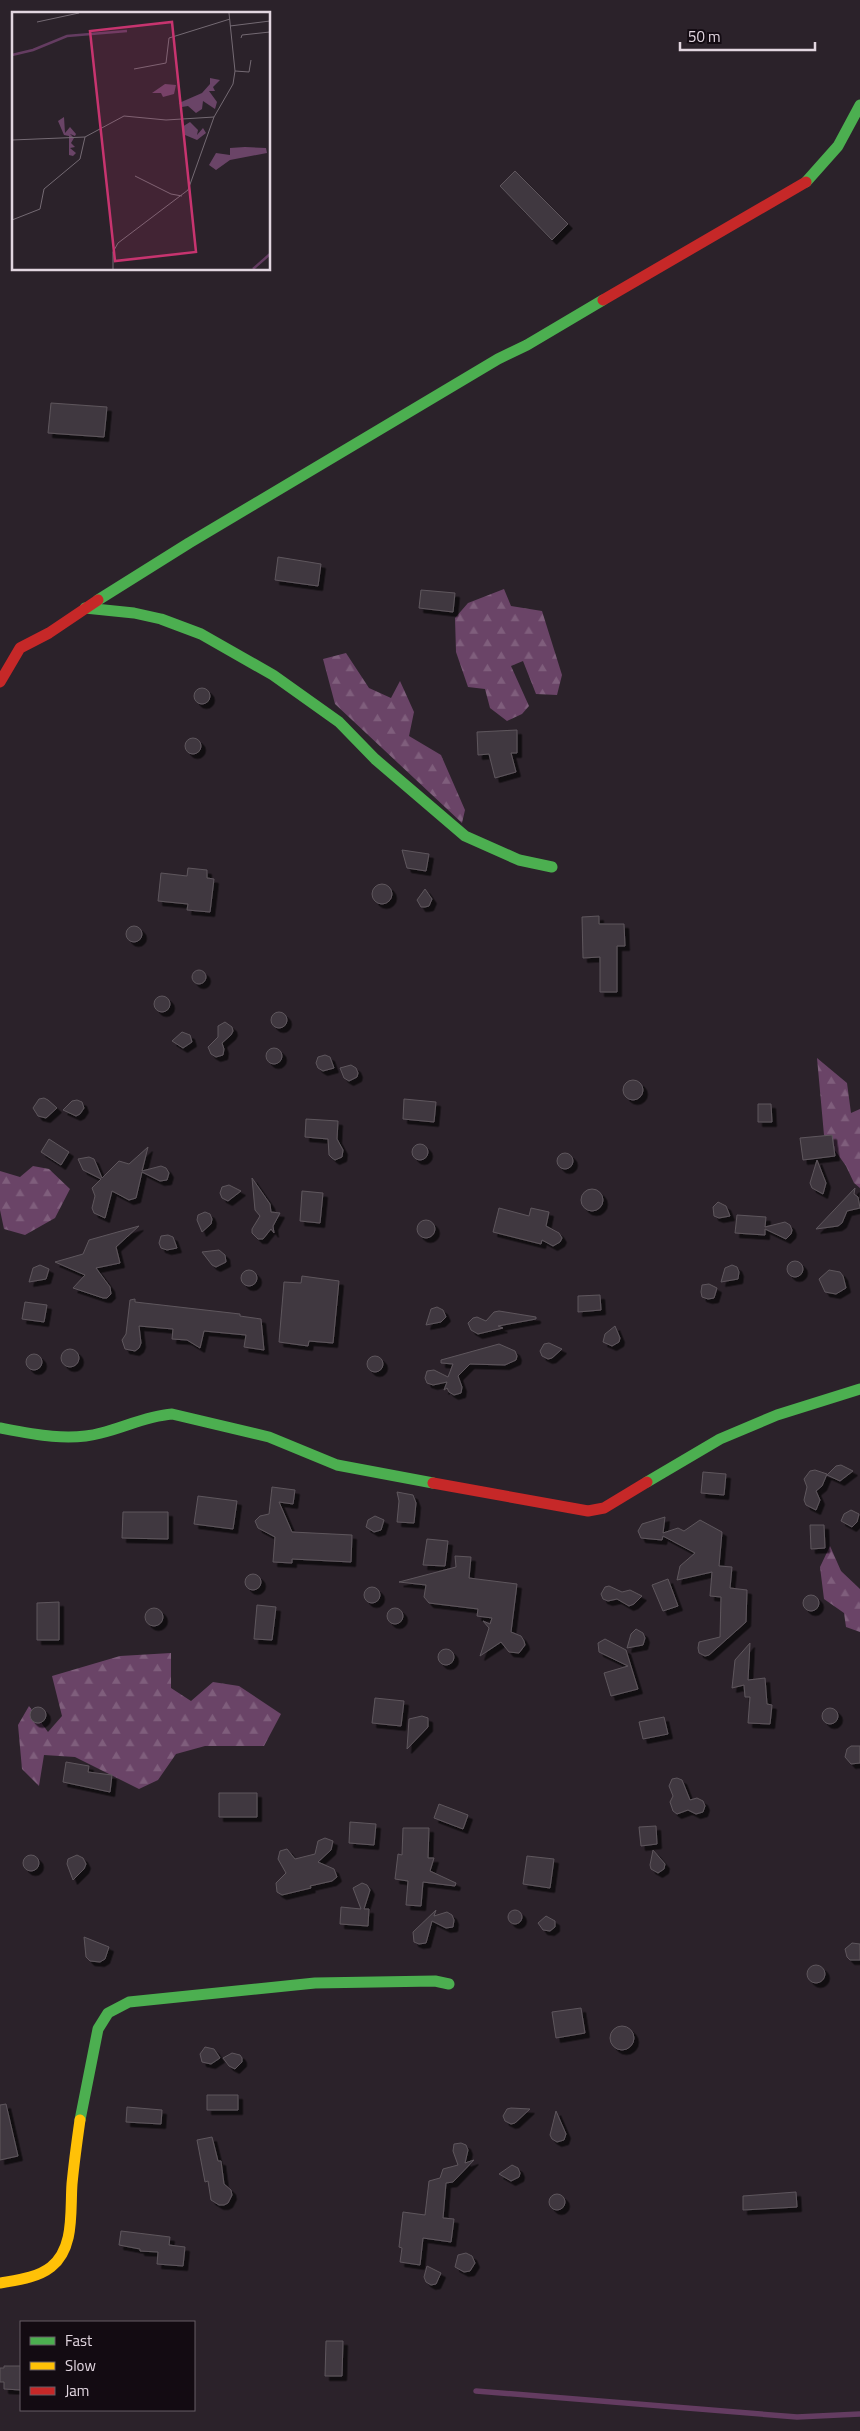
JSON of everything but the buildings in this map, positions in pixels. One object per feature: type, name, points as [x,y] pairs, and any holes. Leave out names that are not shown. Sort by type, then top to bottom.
[{"type":"street","points":[[0,682],[20,648],[49,633],[189,542],[229,521],[498,359],[535,340],[806,182],[825,164],[850,131],[860,105]]},
{"type":"street","points":[[85,608],[134,613],[161,619],[201,634],[273,675],[339,722],[375,759],[415,791],[465,836],[519,860],[552,867]]},
{"type":"street","points":[[0,1428],[36,1434],[82,1436],[99,1434],[158,1415],[172,1414],[269,1437],[345,1467],[588,1511],[604,1508],[728,1436],[777,1415],[860,1389]]},
{"type":"street","points":[[0,2283],[42,2272],[56,2263],[64,2249],[69,2228],[75,2155],[84,2091],[101,2022],[108,2012],[133,2000],[308,1983],[435,1981],[449,1984]]},
{"type":"green space","points":[[504,589],[511,606],[542,611],[562,675],[557,695],[536,694],[523,661],[511,666],[529,706],[522,714],[507,721],[490,708],[485,689],[468,687],[456,652],[455,618],[468,603]]},
{"type":"green space","points":[[346,653],[369,688],[391,698],[400,681],[414,712],[409,736],[441,755],[465,810],[462,823],[335,704],[323,659]]},
{"type":"green space","points":[[817,1058],[847,1083],[851,1113],[860,1109],[860,1188],[854,1183],[846,1166],[824,1135]]},
{"type":"green space","points":[[33,1166],[49,1169],[70,1189],[55,1218],[25,1235],[4,1229],[0,1210],[0,1171],[20,1177]]},
{"type":"green space","points":[[830,1546],[841,1571],[860,1589],[860,1632],[846,1627],[844,1613],[824,1599],[820,1567]]},
{"type":"green space","points":[[171,1653],[171,1688],[191,1701],[213,1682],[239,1686],[281,1714],[264,1746],[205,1746],[176,1754],[158,1780],[139,1789],[75,1757],[44,1755],[39,1786],[22,1769],[18,1725],[29,1706],[48,1732],[62,1716],[52,1676],[120,1656]]},
{"type":"waterway","points":[[476,2391],[797,2417],[860,2414]]},
{"type":"traffic: fast","points":[[806,182],[838,146],[860,105]]},
{"type":"traffic: fast","points":[[98,600],[189,543],[498,359],[527,345],[603,300]]},
{"type":"traffic: fast","points":[[85,608],[134,613],[161,619],[201,634],[273,675],[339,722],[375,759],[465,836],[519,860],[552,867]]},
{"type":"traffic: fast","points":[[647,1482],[720,1439],[777,1415],[860,1389]]},
{"type":"traffic: fast","points":[[0,1428],[50,1436],[89,1436],[145,1419],[172,1414],[269,1437],[337,1465],[433,1483]]},
{"type":"traffic: fast","points":[[80,2120],[98,2029],[108,2013],[129,2002],[315,1983],[435,1981],[449,1984]]},
{"type":"traffic: slow","points":[[0,2283],[40,2274],[51,2267],[64,2250],[70,2228],[72,2184],[80,2120]]},
{"type":"traffic: jam","points":[[603,300],[806,182]]},
{"type":"traffic: jam","points":[[0,682],[20,648],[49,633],[98,600]]},
{"type":"traffic: jam","points":[[433,1483],[588,1511],[604,1508],[647,1482]]}]
